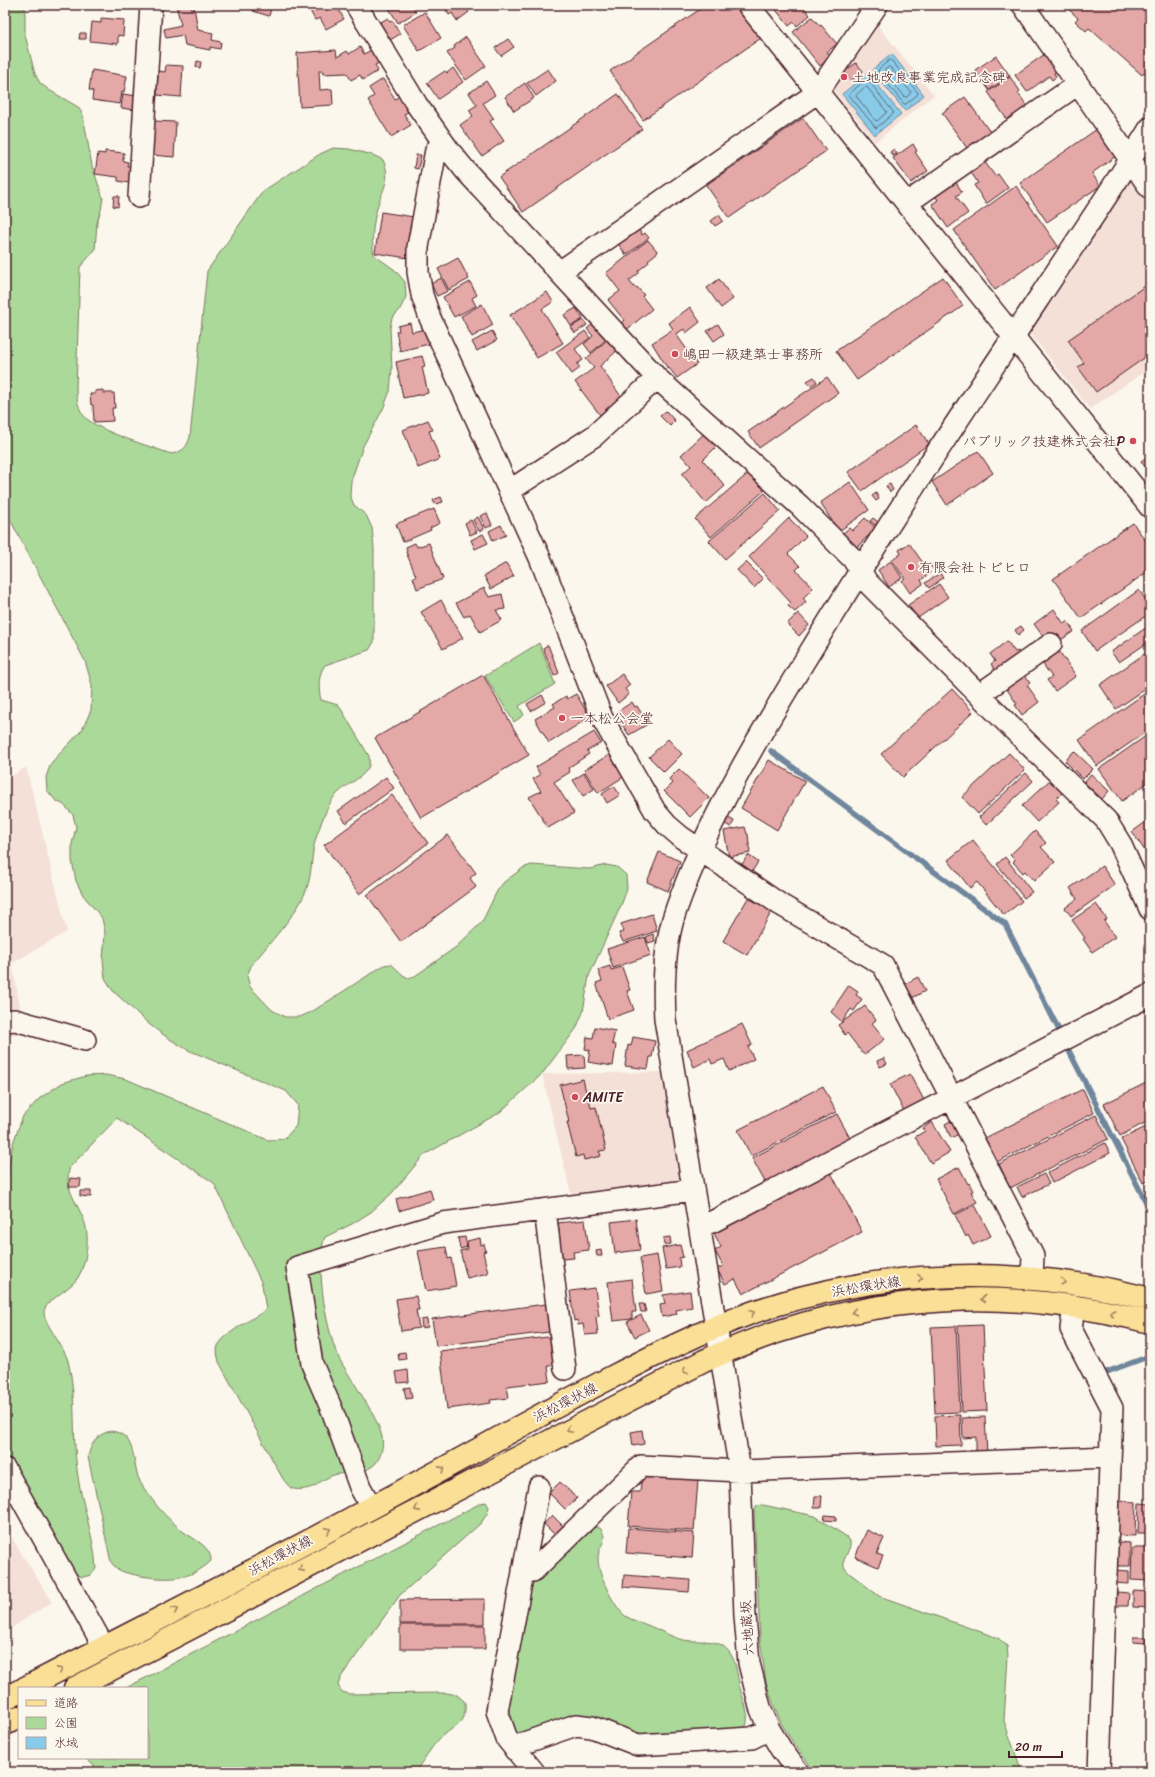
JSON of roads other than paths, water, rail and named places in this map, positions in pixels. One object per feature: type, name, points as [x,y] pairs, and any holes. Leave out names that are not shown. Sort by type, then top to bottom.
[{"type":"main road","name":"浜松環状線","points":[[27,1687],[371,1507],[531,1419],[675,1344],[752,1313],[792,1300],[833,1290],[874,1283],[957,1276],[1032,1278],[1082,1284],[1150,1299]]},
{"type":"main road","name":"浜松環状線","points":[[77,1687],[704,1361],[773,1333],[819,1319],[858,1310],[939,1300],[998,1299],[1074,1306],[1118,1314],[1150,1322]]},
{"type":"main road","points":[[5,1699],[18,1692]]},
{"type":"main road","points":[[5,1724],[18,1718]]},
{"type":"street","points":[[139,197],[151,5]]},
{"type":"street","points":[[356,5],[417,106],[465,170],[657,378],[800,506],[853,559],[867,582],[1106,820],[1120,843],[1150,909]]},
{"type":"street","points":[[748,5],[1150,507]]},
{"type":"street","points":[[560,273],[818,92],[876,5]]},
{"type":"street","points":[[1023,5],[1150,188]]},
{"type":"street","points":[[907,203],[1078,84]]},
{"type":"street","name":"六地蔵坂","points":[[798,1772],[781,1749],[770,1729],[758,1700],[749,1663],[745,1616],[740,1471],[665,1019],[665,963],[673,921],[700,850],[747,757],[860,571],[1150,128]]},
{"type":"street","points":[[444,144],[436,150],[418,247],[418,272],[422,295],[430,318],[540,558],[602,718],[655,811],[666,825],[781,905],[883,965],[1033,1256],[1032,1278]]},
{"type":"street","points":[[509,491],[594,436],[657,378]]},
{"type":"street","points":[[980,696],[987,689],[1051,644]]},
{"type":"street","points":[[699,1225],[712,1222],[1150,995]]},
{"type":"street","points":[[5,1021],[15,1020],[86,1040]]},
{"type":"street","points":[[371,1507],[360,1487],[332,1410],[312,1364],[297,1266],[443,1223],[693,1190]]},
{"type":"street","points":[[545,1210],[565,1369]]},
{"type":"street","points":[[1074,1306],[1071,1329],[1112,1408],[1099,1772]]},
{"type":"street","points":[[524,1570],[533,1572],[641,1466],[740,1471],[1110,1457]]},
{"type":"street","points":[[5,1469],[104,1647]]},
{"type":"street","points":[[534,1772],[507,1739],[497,1711],[539,1487]]},
{"type":"street","points":[[516,1750],[524,1743],[576,1725],[592,1727],[638,1744],[752,1738],[770,1729]]},
{"type":"water","points":[[892,54],[924,95],[905,111],[872,70]]},
{"type":"water","points":[[868,73],[901,114],[875,135],[842,94]]},
{"type":"waterway","points":[[771,751],[1005,924],[1060,1032]]},
{"type":"waterway","points":[[1067,1047],[1150,1210]]},
{"type":"waterway","points":[[1104,1373],[1150,1356]]},
{"type":"place","name":"土地改良事業完成記念碑","points":[[844,77]]},
{"type":"place","name":"嶋田一級建築士事務所","points":[[675,354]]},
{"type":"place","name":"パブリック技建株式会社P","points":[[1133,441]]},
{"type":"place","name":"有限会社トビヒロ","points":[[911,567]]},
{"type":"place","name":"一本松公会堂","points":[[562,718]]},
{"type":"place","name":"AMITE","points":[[575,1097]]}]
